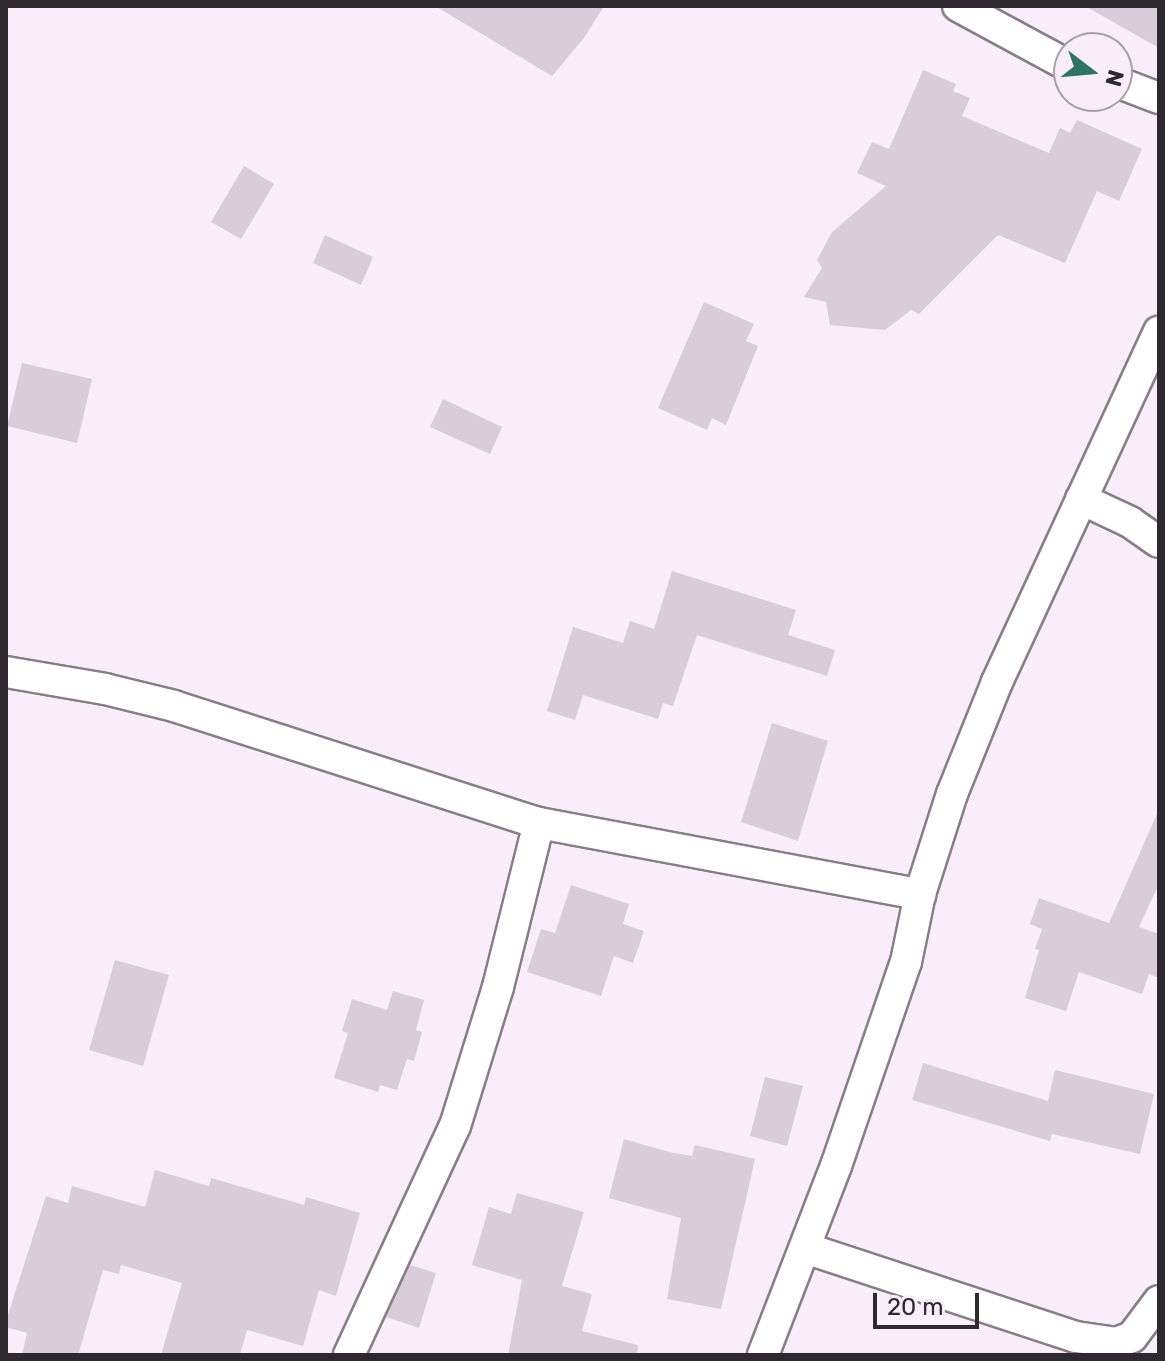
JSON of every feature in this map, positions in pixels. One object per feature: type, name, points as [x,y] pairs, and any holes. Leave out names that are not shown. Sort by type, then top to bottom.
[{"type":"street","points":[[958,6],[1053,57]]},
{"type":"street","points":[[1133,88],[1159,98]]},
{"type":"street","points":[[763,1355],[805,1248],[906,962],[920,894],[952,794],[997,682],[1159,332]]},
{"type":"street","points":[[1081,499],[1140,528],[1159,542]]},
{"type":"street","points":[[6,672],[105,689],[174,706],[539,823],[920,894]]},
{"type":"street","points":[[349,1355],[455,1126],[498,987],[539,823]]},
{"type":"street","points":[[805,1248],[1076,1337],[1116,1343],[1132,1337],[1159,1301]]},
{"type":"building","points":[[435,6],[604,6],[584,38],[552,76]]},
{"type":"building","points":[[1085,6],[1159,6],[1159,48]]},
{"type":"building","points":[[923,70],[956,84],[953,91],[970,98],[962,116],[1049,153],[1060,128],[1070,133],[1077,120],[1142,149],[1119,201],[1097,191],[1065,263],[998,235],[919,314],[911,310],[885,330],[830,325],[826,302],[804,297],[822,268],[817,260],[832,232],[886,186],[857,173],[872,142],[889,149]]},
{"type":"building","points":[[244,166],[274,184],[241,239],[211,222]]},
{"type":"building","points":[[325,235],[373,257],[361,285],[313,263]]},
{"type":"building","points":[[704,302],[754,324],[746,341],[758,346],[726,425],[712,418],[707,430],[658,408]]},
{"type":"building","points":[[22,363],[92,379],[77,443],[7,426]]},
{"type":"building","points":[[443,399],[502,427],[490,454],[430,427]]},
{"type":"building","points":[[672,571],[796,610],[788,635],[835,650],[827,676],[697,635],[673,706],[663,703],[658,719],[583,695],[575,720],[547,711],[573,627],[623,643],[630,621],[654,629]]},
{"type":"building","points":[[772,723],[828,741],[798,841],[741,822]]},
{"type":"building","points":[[1159,809],[1159,884],[1139,927],[1159,934],[1159,978],[1149,974],[1142,994],[1079,972],[1066,1011],[1025,998],[1042,929],[1030,924],[1039,898],[1109,923]]},
{"type":"building","points":[[571,885],[629,904],[623,924],[644,931],[633,963],[614,956],[601,996],[527,972],[541,929],[555,933]]},
{"type":"building","points":[[115,960],[169,975],[143,1066],[89,1050]]},
{"type":"building","points":[[393,991],[424,1000],[416,1030],[422,1032],[414,1061],[407,1059],[397,1090],[380,1085],[378,1092],[334,1078],[348,1033],[342,1031],[352,999],[387,1010]]},
{"type":"building","points":[[923,1063],[1048,1101],[1055,1070],[1154,1094],[1140,1154],[1052,1134],[1050,1141],[912,1100]]},
{"type":"building","points":[[765,1077],[803,1086],[787,1146],[750,1136]]},
{"type":"building","points":[[624,1139],[692,1156],[695,1145],[755,1159],[721,1309],[667,1299],[681,1218],[609,1198]]},
{"type":"building","points":[[155,1170],[209,1186],[211,1178],[304,1205],[306,1197],[360,1213],[336,1296],[319,1290],[303,1346],[247,1330],[240,1355],[161,1355],[182,1283],[121,1265],[119,1274],[103,1270],[78,1355],[22,1355],[27,1333],[6,1327],[6,1321],[46,1196],[68,1203],[72,1186],[145,1207]]},
{"type":"building","points":[[517,1193],[584,1212],[562,1286],[592,1294],[582,1331],[638,1345],[637,1355],[508,1355],[522,1280],[472,1265],[489,1207],[511,1214]]},
{"type":"building","points":[[410,1265],[436,1273],[419,1328],[386,1317]]}]
